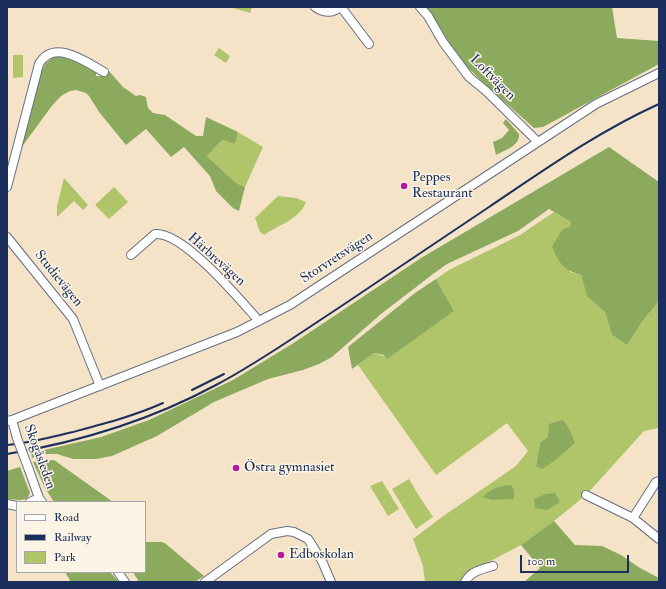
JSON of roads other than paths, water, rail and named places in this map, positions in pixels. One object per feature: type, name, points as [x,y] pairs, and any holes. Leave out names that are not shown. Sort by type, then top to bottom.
[{"type":"street","points":[[315,7],[327,12],[335,11],[340,7],[369,44]]},
{"type":"street","name":"Loftvägen","points":[[420,7],[428,16],[443,42],[468,77],[486,91],[538,142]]},
{"type":"street","points":[[7,187],[39,64],[42,59],[54,52],[61,52],[74,55],[104,72]]},
{"type":"street","name":"Storvretsvägen","points":[[9,421],[237,332],[290,305],[596,104],[659,73]]},
{"type":"street","name":"Härbrevägen","points":[[131,255],[155,234],[160,234],[172,239],[193,253],[222,280],[259,321]]},
{"type":"street","name":"Studievägen","points":[[7,237],[73,319],[100,386]]},
{"type":"street","name":"Skogåsleden","points":[[9,421],[41,500]]},
{"type":"street","points":[[633,518],[656,482],[659,481]]},
{"type":"street","points":[[586,495],[633,518],[659,539]]},
{"type":"street","points":[[205,582],[271,534],[287,531],[298,533],[308,539],[322,561],[331,582]]},
{"type":"street","points":[[465,582],[468,576],[479,570],[493,566]]},
{"type":"street","points":[[119,573],[125,582]]},
{"type":"railway","points":[[7,454],[61,443],[114,428],[166,409],[216,385],[247,368],[572,152],[615,126],[659,104]]},
{"type":"railway","points":[[192,390],[224,374]]},
{"type":"railway","points":[[7,445],[73,432],[107,423],[163,403]]},
{"type":"place","name":"Peppes Restaurant","points":[[404,186]]},
{"type":"place","name":"Östra gymnasiet","points":[[236,468]]},
{"type":"place","name":"Edboskolan","points":[[281,555]]}]
